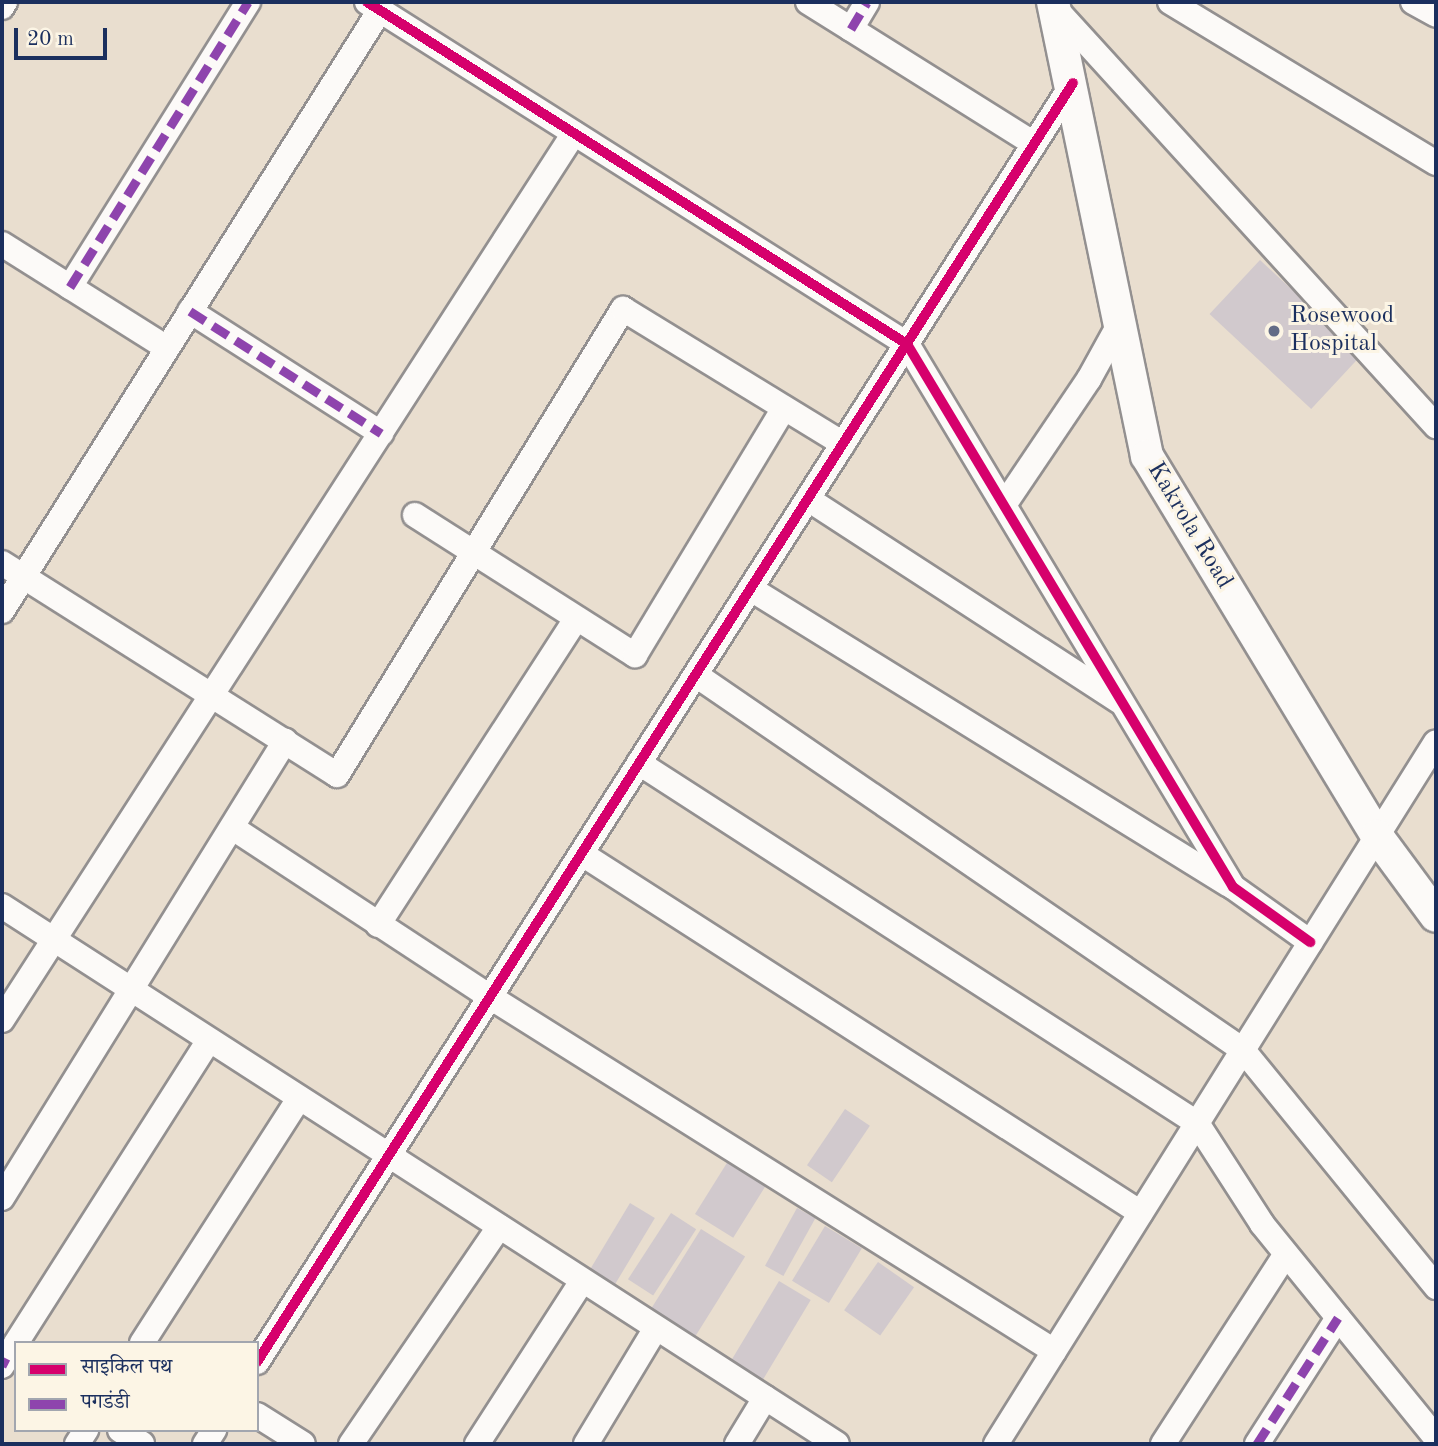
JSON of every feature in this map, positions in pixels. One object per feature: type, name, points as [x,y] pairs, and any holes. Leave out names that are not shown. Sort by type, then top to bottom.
[{"type":"street","points":[[2,7],[5,2]]},
{"type":"street","points":[[70,287],[248,2]]},
{"type":"street","points":[[808,2],[1034,144]]},
{"type":"street","points":[[851,29],[867,2]]},
{"type":"street","points":[[1170,2],[1436,163]]},
{"type":"street","points":[[1413,2],[1436,15]]},
{"type":"street","points":[[1054,5],[1436,426]]},
{"type":"street","name":"Kakrola Road","points":[[1054,5],[1073,83],[1147,456],[1377,836],[1436,916]]},
{"type":"street","points":[[2,611],[190,311],[374,6],[907,344],[1233,887]]},
{"type":"street","points":[[259,1359],[1073,83]]},
{"type":"street","points":[[2,1020],[574,133]]},
{"type":"street","points":[[2,244],[167,348]]},
{"type":"street","points":[[2,563],[337,775],[623,309],[843,444]]},
{"type":"street","points":[[190,311],[381,433]]},
{"type":"street","points":[[1004,505],[1089,379],[1121,320]]},
{"type":"street","points":[[415,515],[628,654],[638,652],[783,408]]},
{"type":"street","points":[[808,499],[1124,704]]},
{"type":"street","points":[[751,589],[1233,887],[1310,942]]},
{"type":"street","points":[[378,925],[576,619]]},
{"type":"street","points":[[696,676],[1243,1050],[1436,1287]]},
{"type":"street","points":[[2,1198],[285,741]]},
{"type":"street","points":[[996,1444],[1436,742]]},
{"type":"street","points":[[639,763],[1197,1123],[1286,1254],[1432,1425],[1411,1444]]},
{"type":"street","points":[[233,828],[490,998],[1054,1351]]},
{"type":"street","points":[[582,854],[1141,1213]]},
{"type":"street","points":[[2,906],[837,1444]]},
{"type":"street","points":[[19,1341],[209,1040]]},
{"type":"street","points":[[143,1341],[299,1098]]},
{"type":"street","points":[[351,1444],[499,1227]]},
{"type":"street","points":[[1163,1444],[1286,1254]]},
{"type":"street","points":[[477,1444],[582,1281]]},
{"type":"street","points":[[1257,1444],[1338,1318]]},
{"type":"street","points":[[586,1444],[656,1328]]},
{"type":"street","points":[[737,1444],[765,1398]]},
{"type":"street","points":[[259,1416],[303,1444]]},
{"type":"street","points":[[123,1432],[142,1444]]},
{"type":"building","points":[[1260,260],[1362,355],[1311,409],[1210,314]]},
{"type":"building","points":[[845,1109],[870,1126],[832,1182],[807,1165]]},
{"type":"building","points":[[730,1158],[768,1182],[733,1238],[695,1214]]},
{"type":"building","points":[[630,1203],[655,1218],[615,1284],[590,1269]]},
{"type":"building","points":[[797,1208],[815,1218],[783,1276],[765,1266]]},
{"type":"building","points":[[671,1213],[696,1229],[653,1296],[628,1279]]},
{"type":"building","points":[[825,1226],[862,1248],[829,1303],[792,1281]]},
{"type":"building","points":[[701,1229],[745,1257],[693,1340],[649,1312]]},
{"type":"building","points":[[878,1262],[914,1287],[880,1336],[844,1310]]},
{"type":"building","points":[[779,1281],[811,1300],[762,1381],[731,1362]]},
{"type":"marked path","points":[[70,287],[248,2]]},
{"type":"marked path","points":[[851,29],[867,2]]},
{"type":"marked path","points":[[190,311],[381,433]]},
{"type":"marked path","points":[[1257,1444],[1338,1318]]},
{"type":"marked path","points":[[2,1366],[6,1358]]},
{"type":"cycle path","points":[[367,2],[907,344],[1233,887],[1310,942]]},
{"type":"cycle path","points":[[259,1359],[1073,83]]},
{"type":"place","name":"Rosewood Hospital","points":[[1274,331]]}]
